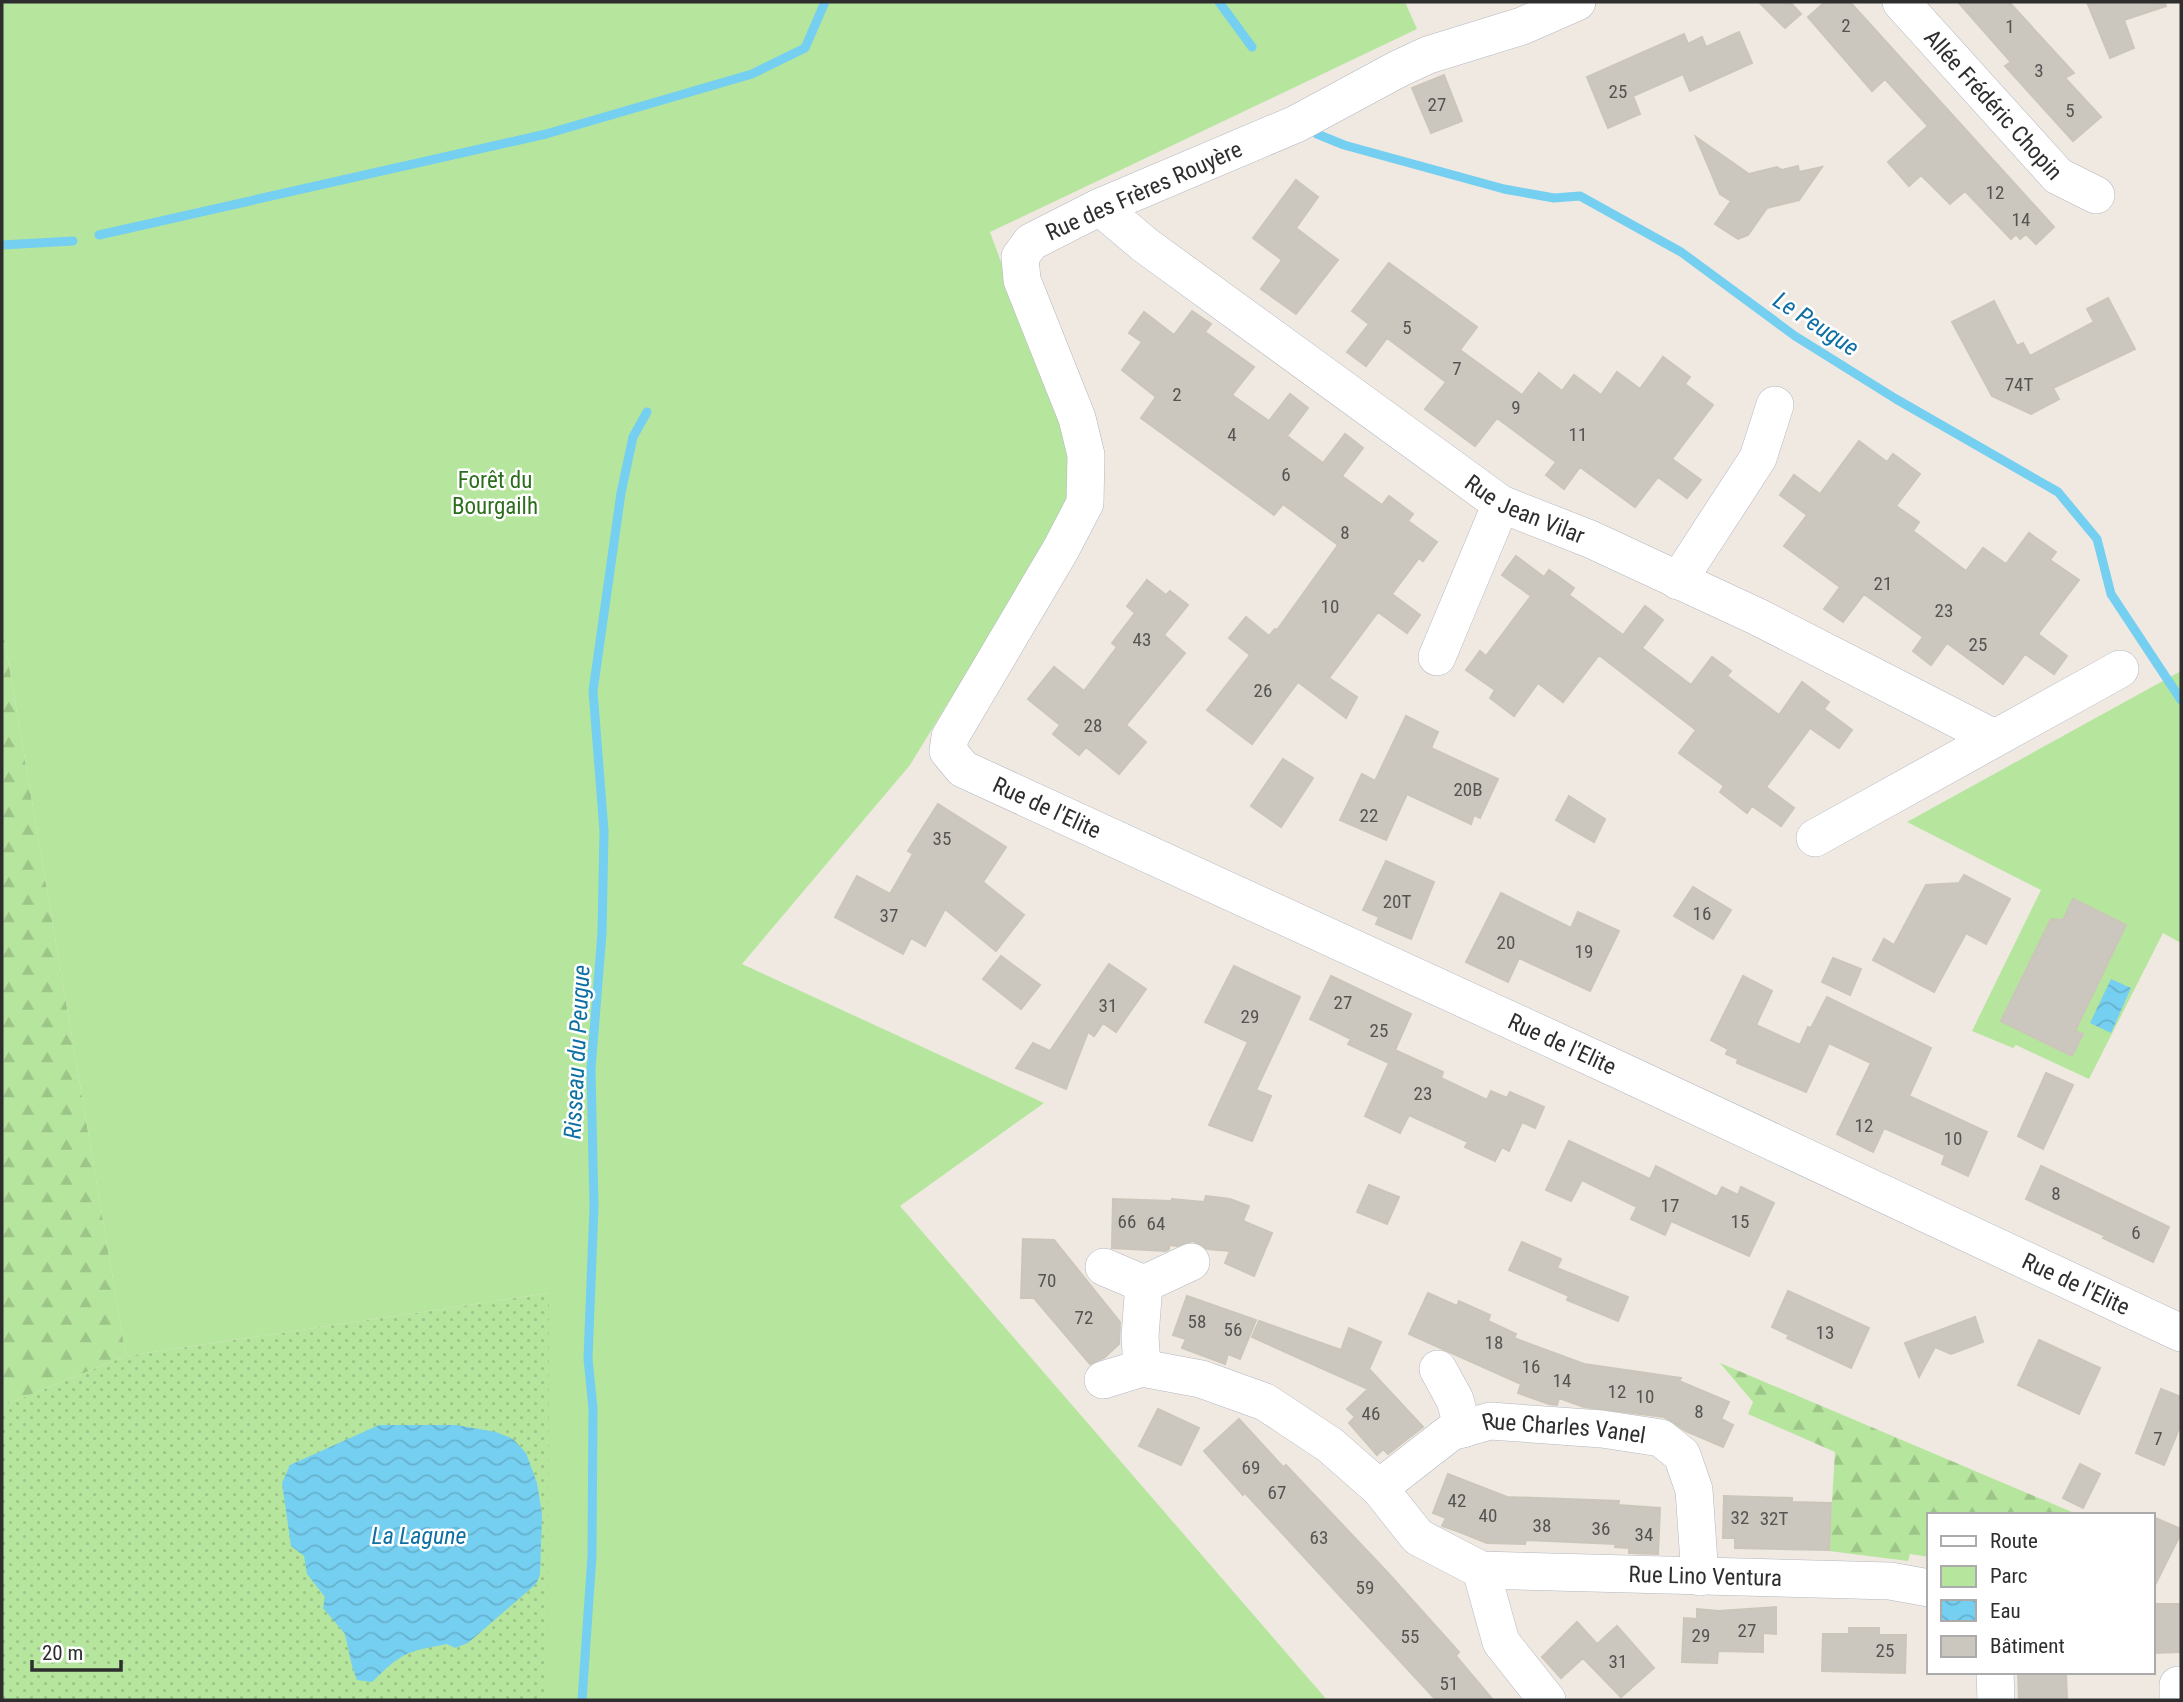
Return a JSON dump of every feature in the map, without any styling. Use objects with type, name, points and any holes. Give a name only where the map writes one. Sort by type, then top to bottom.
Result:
[{"type":"street","name":"Rue des Frères Rouyère","points":[[948,751],[950,737],[962,715],[1061,549],[1085,503],[1086,455],[1077,418],[1022,280],[1020,257],[1031,242],[1100,207],[1296,124],[1428,55],[1522,26],[1577,2]]},
{"type":"street","name":"Allée Frédéric Chopin","points":[[1901,2],[2058,176],[2096,195]]},
{"type":"street","name":"Rue Jean Vilar","points":[[1100,207],[1145,245],[1501,504],[1590,539],[1758,617],[1994,738]]},
{"type":"street","points":[[1678,581],[1758,458],[1775,405]]},
{"type":"street","points":[[1437,657],[1501,504]]},
{"type":"street","points":[[1815,838],[2120,669]]},
{"type":"street","name":"Rue de l'Elite","points":[[948,751],[963,769],[1619,1070],[2181,1334]]},
{"type":"street","points":[[1104,1267],[1144,1284],[1191,1262]]},
{"type":"street","points":[[1142,1368],[1140,1336],[1144,1284]]},
{"type":"street","name":"Rue Lino Ventura","points":[[1103,1380],[1142,1368],[1201,1379],[1265,1402],[1330,1446],[1379,1488],[1418,1537],[1481,1570],[1891,1581],[1927,1587]]},
{"type":"street","points":[[1438,1369],[1455,1400],[1463,1429]]},
{"type":"street","name":"Rue Charles Vanel","points":[[1379,1488],[1451,1432],[1490,1421],[1602,1429],[1661,1438],[1682,1455],[1694,1490],[1700,1577]]},
{"type":"street","points":[[1481,1570],[1502,1642],[1547,1700]]},
{"type":"street","points":[[1994,1674],[1996,1700]]},
{"type":"green space","name":"Forêt du Bourgailh","points":[[2,2],[1405,2],[1417,29],[990,232],[1073,458],[1069,505],[910,765],[742,964],[1044,1103],[900,1206],[1327,1700],[548,1700],[549,1293],[126,1356],[2,624]]},
{"type":"green space","points":[[2,624],[126,1356],[2,1406]]},
{"type":"green space","points":[[2181,671],[2181,943],[2163,933],[2089,1079],[2016,1045],[2013,1048],[1972,1031],[2041,890],[1907,822]]},
{"type":"green space","points":[[549,1293],[549,1700],[2,1700],[2,1406],[126,1356]]},
{"type":"green space","points":[[1720,1363],[2074,1513],[1927,1513],[1927,1557],[1910,1554],[1908,1561],[1829,1551],[1835,1452],[1748,1414],[1753,1402]]},
{"type":"water","points":[[2111,979],[2131,988],[2111,1033],[2090,1023]]},
{"type":"water","name":"La Lagune","points":[[379,1425],[456,1425],[496,1432],[513,1439],[526,1453],[537,1483],[542,1514],[540,1575],[536,1584],[468,1643],[455,1648],[447,1644],[405,1655],[372,1682],[357,1680],[345,1634],[323,1608],[325,1597],[307,1574],[304,1556],[291,1546],[282,1483],[290,1465]]},
{"type":"building","points":[[1759,2],[1790,2],[1801,14],[1785,28]]},
{"type":"building","points":[[1825,2],[1850,2],[2054,227],[2036,244],[2026,234],[2020,239],[2016,234],[2011,239],[1965,191],[1950,204],[1921,175],[1909,186],[1888,162],[1928,126],[1885,79],[1872,91],[1808,17]]},
{"type":"building","points":[[1958,2],[2009,2],[2074,73],[2065,78],[2101,117],[2073,141],[2005,66],[2011,62]]},
{"type":"building","points":[[2087,2],[2165,2],[2166,6],[2124,20],[2134,48],[2110,58]]},
{"type":"building","points":[[1739,32],[1752,63],[1690,91],[1683,74],[1633,96],[1640,114],[1608,128],[1587,77],[1684,34],[1688,44],[1702,37],[1706,47]]},
{"type":"building","points":[[1444,75],[1462,121],[1431,133],[1412,88]]},
{"type":"building","points":[[1696,137],[1749,174],[1777,167],[1782,170],[1798,166],[1799,172],[1822,167],[1799,200],[1767,208],[1748,235],[1738,239],[1715,224],[1731,201],[1720,194]]},
{"type":"building","points":[[1296,180],[1318,197],[1296,228],[1338,260],[1296,314],[1261,289],[1282,260],[1253,238]]},
{"type":"building","points":[[1389,263],[1477,327],[1460,350],[1522,395],[1539,373],[1562,391],[1574,375],[1601,395],[1617,372],[1640,389],[1663,357],[1690,377],[1685,384],[1713,405],[1672,459],[1701,480],[1687,498],[1658,477],[1635,507],[1580,467],[1564,489],[1546,475],[1556,462],[1497,418],[1475,446],[1425,409],[1446,382],[1387,338],[1366,366],[1347,352],[1369,324],[1352,311]]},
{"type":"building","points":[[2108,298],[2135,349],[2053,388],[2059,399],[2031,414],[1992,396],[1952,322],[1994,301],[2017,346],[2023,343],[2030,356],[2094,322],[2087,309]]},
{"type":"building","points":[[1192,311],[1211,324],[1205,332],[1254,367],[1232,395],[1269,421],[1290,394],[1308,408],[1287,436],[1323,463],[1345,434],[1363,448],[1342,476],[1382,505],[1389,496],[1413,514],[1408,521],[1437,542],[1423,561],[1419,558],[1392,594],[1420,615],[1407,633],[1378,612],[1329,678],[1357,697],[1346,718],[1298,682],[1252,744],[1207,710],[1250,655],[1229,638],[1246,617],[1269,636],[1277,630],[1338,545],[1283,504],[1274,515],[1141,418],[1156,397],[1122,370],[1142,342],[1129,333],[1144,312],[1174,335]]},
{"type":"building","points":[[1859,441],[1887,462],[1893,454],[1920,474],[1896,506],[1919,522],[1913,531],[1966,571],[1983,548],[2006,564],[2029,533],[2056,552],[2050,560],[2079,580],[2038,634],[2067,656],[2054,674],[2025,654],[2003,684],[1947,643],[1931,665],[1913,651],[1923,637],[1864,594],[1843,622],[1824,609],[1840,587],[1784,546],[1807,515],[1780,495],[1794,475],[1820,494]]},
{"type":"building","points":[[1516,556],[1544,577],[1549,570],[1574,588],[1569,595],[1623,635],[1645,606],[1663,620],[1642,648],[1691,685],[1712,657],[1731,671],[1727,676],[1779,715],[1802,682],[1829,702],[1824,709],[1852,730],[1839,748],[1810,728],[1766,787],[1794,808],[1781,826],[1752,806],[1747,813],[1720,792],[1724,786],[1679,753],[1696,730],[1599,655],[1563,702],[1538,683],[1514,716],[1490,698],[1495,690],[1466,670],[1480,651],[1486,656],[1531,596],[1502,575]]},
{"type":"building","points":[[1147,580],[1166,595],[1170,591],[1188,605],[1164,635],[1185,653],[1126,725],[1146,742],[1119,774],[1086,747],[1079,755],[1053,734],[1060,725],[1028,699],[1054,667],[1084,691],[1117,647],[1112,643],[1135,613],[1127,606]]},
{"type":"building","points":[[1406,716],[1438,732],[1431,748],[1498,779],[1480,818],[1474,815],[1471,824],[1407,794],[1386,840],[1340,820],[1362,774],[1375,781]]},
{"type":"building","points":[[1283,759],[1313,778],[1281,827],[1251,806]]},
{"type":"building","points":[[1569,796],[1605,819],[1594,842],[1556,820]]},
{"type":"building","points":[[938,804],[1006,847],[983,882],[1024,915],[996,951],[945,909],[925,946],[911,938],[903,954],[835,917],[857,876],[890,894],[913,854],[908,851]]},
{"type":"building","points":[[1386,861],[1434,882],[1411,939],[1376,924],[1379,917],[1363,910]]},
{"type":"building","points":[[1964,875],[2010,899],[1986,944],[1966,933],[1934,992],[1873,960],[1884,939],[1894,945],[1926,885],[1959,883]]},
{"type":"building","points":[[1693,887],[1731,910],[1713,939],[1674,916]]},
{"type":"building","points":[[1501,893],[1571,928],[1578,912],[1619,931],[1590,991],[1519,958],[1508,982],[1466,962]]},
{"type":"building","points":[[2073,899],[2126,925],[2075,1031],[2083,1034],[2072,1056],[2001,1021],[2051,919],[2063,920]]},
{"type":"building","points":[[1001,956],[1040,985],[1021,1009],[983,979]]},
{"type":"building","points":[[1833,958],[1861,969],[1850,995],[1822,982]]},
{"type":"building","points":[[1109,964],[1146,989],[1116,1032],[1103,1023],[1094,1036],[1088,1032],[1066,1089],[1016,1068],[1033,1043],[1050,1051]]},
{"type":"building","points":[[1234,966],[1300,997],[1256,1090],[1271,1096],[1252,1141],[1209,1125],[1248,1042],[1205,1022]]},
{"type":"building","points":[[1331,976],[1411,1014],[1395,1050],[1443,1072],[1441,1078],[1487,1100],[1491,1091],[1507,1098],[1510,1092],[1544,1107],[1535,1128],[1522,1122],[1509,1151],[1502,1147],[1495,1161],[1465,1147],[1468,1142],[1409,1115],[1400,1133],[1365,1116],[1389,1063],[1348,1044],[1351,1039],[1310,1019]]},
{"type":"building","points":[[1743,976],[1772,991],[1756,1025],[1800,1045],[1827,997],[1931,1048],[1909,1096],[1987,1132],[1968,1176],[1942,1164],[1945,1155],[1884,1128],[1873,1152],[1837,1134],[1871,1063],[1829,1043],[1806,1092],[1737,1063],[1738,1059],[1726,1054],[1728,1049],[1711,1040]]},
{"type":"building","points":[[2046,1073],[2073,1085],[2043,1149],[2018,1136]]},
{"type":"building","points":[[1569,1141],[1650,1179],[1656,1166],[1717,1197],[1722,1187],[1738,1195],[1741,1187],[1774,1203],[1749,1256],[1671,1221],[1665,1235],[1631,1219],[1637,1207],[1582,1180],[1571,1201],[1546,1190]]},
{"type":"building","points":[[2041,1166],[2169,1227],[2153,1262],[2026,1199]]},
{"type":"building","points":[[1369,1185],[1399,1197],[1387,1224],[1357,1212]]},
{"type":"building","points":[[1206,1196],[1230,1199],[1249,1206],[1243,1221],[1272,1233],[1254,1276],[1225,1263],[1230,1251],[1207,1249],[1193,1241],[1177,1246],[1169,1245],[1166,1251],[1112,1248],[1113,1199],[1204,1202]]},
{"type":"building","points":[[1023,1239],[1054,1240],[1120,1322],[1119,1344],[1104,1358],[1090,1364],[1034,1298],[1021,1298]]},
{"type":"building","points":[[1522,1242],[1561,1259],[1557,1268],[1628,1297],[1618,1321],[1567,1300],[1569,1296],[1509,1270]]},
{"type":"building","points":[[1788,1291],[1869,1328],[1851,1368],[1787,1338],[1789,1335],[1772,1327]]},
{"type":"building","points":[[1428,1293],[1457,1306],[1459,1301],[1490,1315],[1488,1321],[1516,1334],[1514,1338],[1584,1364],[1681,1378],[1679,1381],[1729,1402],[1721,1419],[1733,1425],[1723,1447],[1686,1431],[1664,1417],[1584,1407],[1559,1398],[1557,1405],[1549,1404],[1518,1393],[1521,1384],[1409,1334]]},
{"type":"building","points":[[1187,1296],[1256,1320],[1240,1359],[1228,1354],[1225,1364],[1182,1348],[1186,1339],[1173,1335]]},
{"type":"building","points":[[1975,1317],[1983,1342],[1951,1354],[1935,1347],[1919,1377],[1905,1343]]},
{"type":"building","points":[[1259,1321],[1341,1350],[1349,1328],[1381,1342],[1369,1369],[1423,1427],[1388,1454],[1383,1449],[1377,1455],[1349,1423],[1355,1417],[1347,1409],[1368,1389],[1252,1337]]},
{"type":"building","points":[[2039,1340],[2100,1368],[2079,1414],[2018,1385]]},
{"type":"building","points":[[2161,1389],[2181,1397],[2181,1424],[2164,1465],[2136,1453]]},
{"type":"building","points":[[1158,1409],[1199,1428],[1181,1465],[1139,1446]]},
{"type":"building","points":[[1239,1419],[1388,1573],[1459,1652],[1456,1656],[1493,1700],[1436,1700],[1245,1493],[1243,1495],[1204,1451]]},
{"type":"building","points":[[2080,1464],[2100,1474],[2083,1508],[2063,1498]]},
{"type":"building","points":[[1448,1474],[1507,1497],[1619,1501],[1618,1505],[1660,1508],[1658,1554],[1629,1553],[1629,1548],[1615,1547],[1616,1544],[1526,1540],[1525,1544],[1487,1543],[1442,1526],[1446,1518],[1433,1513]]},
{"type":"building","points":[[1724,1496],[1792,1498],[1792,1502],[1831,1503],[1829,1550],[1735,1548],[1735,1538],[1723,1538]]},
{"type":"building","points":[[2155,1518],[2181,1529],[2155,1585]]},
{"type":"building","points":[[2155,1604],[2181,1604],[2181,1652],[2155,1653]]},
{"type":"building","points":[[1776,1607],[1776,1634],[1763,1633],[1763,1652],[1718,1651],[1717,1663],[1682,1662],[1684,1618],[1697,1619],[1697,1609],[1719,1611]]},
{"type":"building","points":[[1577,1622],[1597,1644],[1594,1647],[1617,1626],[1654,1668],[1621,1697],[1583,1658],[1561,1678],[1542,1657]]},
{"type":"building","points":[[1849,1628],[1879,1628],[1879,1635],[1906,1635],[1905,1673],[1822,1671],[1823,1634],[1849,1634]]},
{"type":"building","points":[[2018,1674],[2066,1674],[2067,1700],[2019,1700]]},
{"type":"waterway","points":[[99,235],[546,134],[752,74],[805,48],[825,2]]},
{"type":"waterway","name":"Le Peugue","points":[[1219,2],[1252,47]]},
{"type":"waterway","name":"Le Peugue","points":[[1317,134],[1344,145],[1504,189],[1554,198],[1580,196],[1681,252],[1795,336],[1896,399],[2058,492],[2097,539],[2111,594],[2181,700]]},
{"type":"waterway","points":[[2,245],[73,241]]},
{"type":"waterway","name":"Risseau du Peugue","points":[[582,1700],[592,1556],[593,1408],[588,1359],[594,1207],[591,1069],[602,933],[604,831],[593,691],[621,493],[633,437],[647,412]]}]
